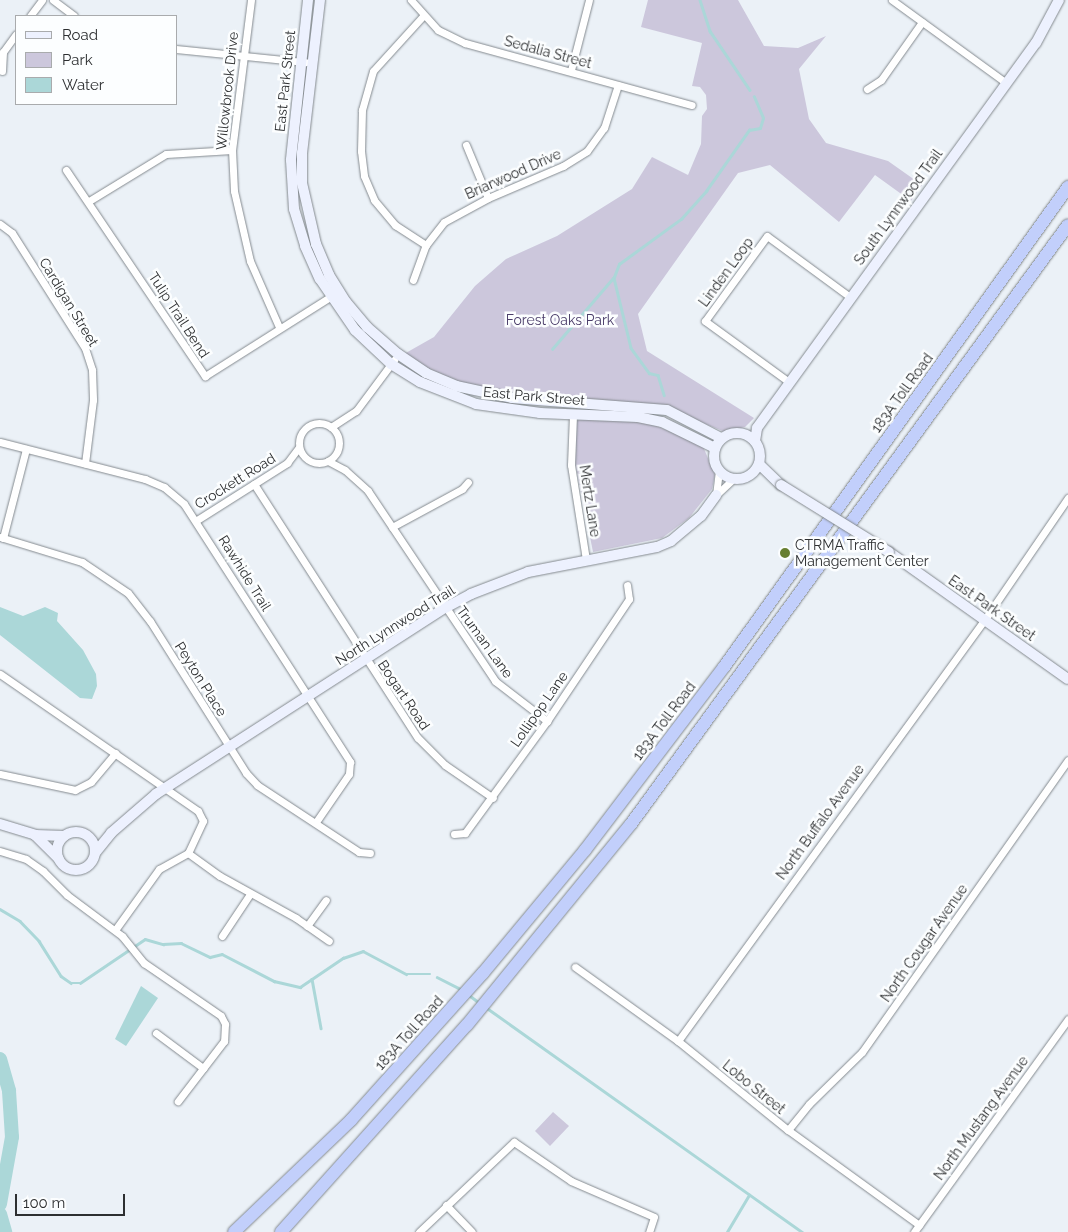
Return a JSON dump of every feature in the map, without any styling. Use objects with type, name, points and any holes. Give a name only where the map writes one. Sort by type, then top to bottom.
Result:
[{"type":"highway","name":"183A Toll Road","points":[[234,1232],[350,1120],[451,1010],[585,850],[724,667],[1068,187]]},
{"type":"highway","points":[[280,1232],[467,1025],[601,861],[732,688],[1068,225]]},
{"type":"street","points":[[31,15],[42,0]]},
{"type":"street","points":[[53,0],[73,15]]},
{"type":"street","name":"Willowbrook Drive","points":[[251,0],[232,150],[234,191],[240,226],[250,261],[279,327]]},
{"type":"street","name":"East Park Street","points":[[308,0],[300,61],[291,160],[294,209],[305,246],[330,296],[355,330],[391,364],[420,382],[476,404],[505,410],[638,417],[662,422],[715,448]]},
{"type":"street","name":"East Park Street","points":[[320,0],[302,153],[302,183],[316,244],[346,302],[398,354],[426,373],[456,386],[512,398],[667,410],[721,438]]},
{"type":"street","name":"Sedalia Street","points":[[411,0],[423,16],[438,30],[465,43],[571,70],[618,86],[692,105]]},
{"type":"street","points":[[571,70],[589,0]]},
{"type":"street","points":[[892,0],[1005,82]]},
{"type":"street","name":"South Lynnwood Trail","points":[[755,441],[757,428],[1005,82],[1036,43],[1059,0]]},
{"type":"street","points":[[423,16],[373,71],[362,110],[361,151],[364,176],[374,200],[395,225],[426,245]]},
{"type":"street","points":[[867,89],[881,80],[922,22]]},
{"type":"street","points":[[2,70],[3,52],[15,35]]},
{"type":"street","points":[[178,49],[243,54],[312,63]]},
{"type":"street","name":"Briarwood Drive","points":[[413,280],[426,245],[444,222],[488,198],[563,166],[587,151],[604,128],[618,86]]},
{"type":"street","points":[[466,145],[488,198]]},
{"type":"street","points":[[89,200],[166,154],[232,150]]},
{"type":"street","name":"Tulip Trail Bend","points":[[66,170],[89,200],[204,376],[330,296]]},
{"type":"street","name":"Cardigan Street","points":[[0,224],[12,234],[85,348],[92,370],[93,400],[85,463]]},
{"type":"street","name":"Linden Loop","points":[[789,382],[705,321],[767,236],[850,298]]},
{"type":"street","points":[[337,436],[331,428],[318,423],[305,428],[299,447],[310,462],[328,461],[336,453],[337,436],[345,421],[363,402],[398,354]]},
{"type":"street","name":"Mertz Lane","points":[[573,415],[571,465],[586,560]]},
{"type":"street","points":[[331,428],[345,421]]},
{"type":"street","points":[[744,434],[757,428]]},
{"type":"street","points":[[716,495],[718,471],[714,460],[715,448],[721,438],[732,433],[744,434],[755,441],[760,452],[759,464],[751,475],[733,479],[718,471]]},
{"type":"street","name":"Rawhide Trail","points":[[0,442],[145,478],[164,487],[197,520],[350,762],[349,774],[316,822]]},
{"type":"street","name":"Crockett Road","points":[[197,520],[287,463],[299,447]]},
{"type":"street","points":[[1,538],[26,449]]},
{"type":"street","name":"Truman Lane","points":[[336,453],[345,470]]},
{"type":"street","name":"Truman Lane","points":[[328,461],[345,470],[368,491],[495,680],[547,721]]},
{"type":"street","name":"Crockett Road","points":[[287,463],[310,462]]},
{"type":"street","name":"East Park Street","points":[[759,464],[778,483],[889,552],[1068,679]]},
{"type":"street","name":"East Park Street","points":[[751,475],[778,483]]},
{"type":"street","name":"North Lynnwood Trail","points":[[95,852],[110,833],[165,787],[445,608],[471,594],[528,572],[671,541],[700,516],[716,495],[733,479]]},
{"type":"street","points":[[392,527],[462,489],[468,482]]},
{"type":"street","name":"Bogart Road","points":[[254,484],[365,660],[431,754],[493,798]]},
{"type":"street","name":"North Buffalo Avenue","points":[[678,1042],[985,619],[1068,498]]},
{"type":"street","name":"Peyton Place","points":[[1,538],[82,562],[128,593],[150,621],[228,747],[257,785],[359,852],[370,853]]},
{"type":"street","name":"Lollipop Lane","points":[[454,834],[465,833],[493,798],[547,721],[629,599],[627,584]]},
{"type":"street","points":[[0,674],[165,787],[198,811],[203,821],[188,853],[159,869],[115,930]]},
{"type":"street","points":[[0,774],[75,790],[91,782],[115,753]]},
{"type":"street","name":"North Cougar Avenue","points":[[788,1130],[809,1104],[862,1052],[1068,760]]},
{"type":"street","points":[[0,824],[35,835],[64,836],[75,832],[87,836],[110,833]]},
{"type":"street","points":[[35,835],[66,867],[78,870],[90,864],[95,852],[87,836]]},
{"type":"street","points":[[58,858],[58,846],[64,836]]},
{"type":"street","points":[[0,851],[32,863],[67,895],[127,940],[144,963],[221,1016],[225,1024],[224,1041],[178,1101]]},
{"type":"street","points":[[188,853],[250,894],[308,926],[329,941]]},
{"type":"street","points":[[222,936],[250,894]]},
{"type":"street","points":[[308,926],[326,900]]},
{"type":"street","name":"Lobo Street","points":[[575,967],[678,1042],[788,1130],[919,1225]]},
{"type":"street","name":"North Mustang Avenue","points":[[914,1232],[1068,1019]]},
{"type":"street","points":[[156,1033],[203,1068]]},
{"type":"street","points":[[419,1232],[514,1142],[571,1182],[654,1217],[649,1232]]},
{"type":"street","points":[[446,1205],[472,1232]]},
{"type":"green space","name":"Forest Oaks Park","points":[[648,0],[738,0],[764,46],[798,48],[826,36],[799,69],[809,119],[826,143],[888,161],[922,185],[911,201],[875,175],[839,222],[770,165],[738,173],[638,314],[647,351],[754,418],[745,427],[725,432],[664,407],[640,403],[512,396],[466,385],[420,365],[404,354],[434,337],[475,286],[506,259],[557,236],[632,189],[652,157],[688,175],[701,144],[702,116],[707,109],[706,95],[700,87],[692,86],[702,43],[641,27]]},
{"type":"green space","points":[[582,418],[646,422],[702,444],[715,475],[712,489],[689,518],[662,538],[593,552],[575,462],[577,421]]},
{"type":"green space","points":[[553,1112],[569,1126],[550,1146],[535,1131]]},
{"type":"water","points":[[0,607],[23,616],[45,607],[58,613],[57,621],[83,650],[96,674],[97,686],[92,699],[80,698],[0,635]]},
{"type":"water","points":[[141,986],[158,998],[126,1046],[115,1039]]},
{"type":"waterway","points":[[700,0],[710,31],[750,90]]},
{"type":"waterway","points":[[552,349],[614,277],[619,264],[681,219],[706,191],[749,130],[760,128],[763,118],[754,97]]},
{"type":"waterway","points":[[614,278],[631,348],[649,373],[658,375],[664,395]]},
{"type":"waterway","points":[[0,909],[20,921],[39,941],[61,976],[71,983],[80,983],[145,939],[163,944],[181,943],[210,957],[222,954],[274,981],[300,987],[343,958],[363,951],[406,974],[430,974]]},
{"type":"waterway","points":[[437,977],[463,990]]},
{"type":"waterway","points":[[312,979],[321,1028]]},
{"type":"waterway","points":[[469,995],[481,1004]]},
{"type":"waterway","points":[[487,1008],[802,1232]]},
{"type":"waterway","points":[[0,1059],[9,1091],[12,1137],[0,1204]]},
{"type":"waterway","points":[[727,1232],[749,1195]]},
{"type":"waterway","points":[[0,1214],[5,1232]]},
{"type":"place","name":"CTRMA Traffic Management Center","points":[[785,553]]}]
